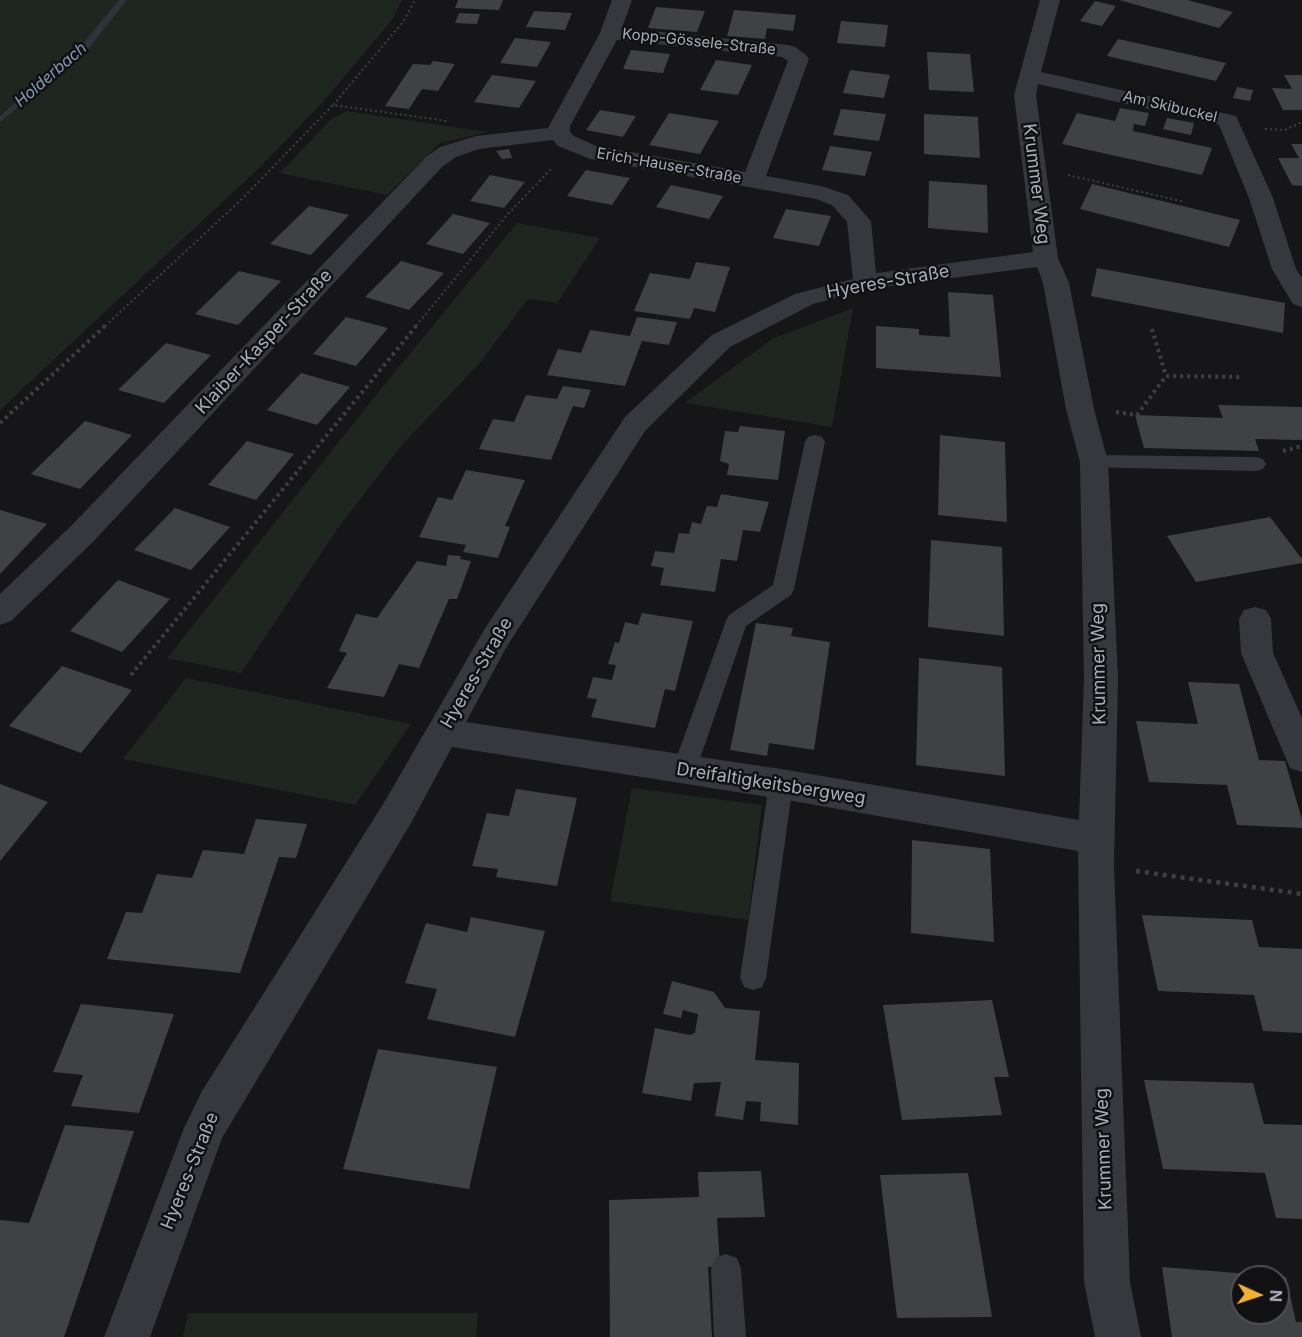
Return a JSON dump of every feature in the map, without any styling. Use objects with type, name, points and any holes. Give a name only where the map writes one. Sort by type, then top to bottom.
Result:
[{"type":"street","points":[[566,139],[559,126],[610,33],[622,0]]},
{"type":"street","name":"Krummer Weg","points":[[1050,0],[1025,95],[1046,258],[1056,283],[1080,409],[1094,462],[1101,678],[1097,852],[1107,1282],[1118,1337]]},
{"type":"street","name":"Kopp-Gössele-Straße","points":[[610,33],[788,51],[799,59],[753,181]]},
{"type":"street","name":"Am Skibuckel","points":[[1029,76],[1213,116],[1228,122],[1260,198],[1284,269],[1302,299]]},
{"type":"street","name":"Erich-Hauser-Straße","points":[[566,139],[590,152],[821,193],[840,200],[851,209],[859,221],[864,277],[867,282]]},
{"type":"street","name":"Klaiber-Kasper-Straße","points":[[0,613],[82,534],[434,162],[448,152],[476,143],[566,139]]},
{"type":"street","name":"Hyeres-Straße","points":[[127,1337],[205,1128],[398,812],[500,632],[635,424],[721,341],[732,333],[804,299],[867,282],[1046,258]]},
{"type":"street","points":[[1255,620],[1257,653],[1302,758]]},
{"type":"street","name":"Dreifaltigkeitsbergweg","points":[[444,732],[781,784],[1097,852]]},
{"type":"lane","points":[[684,770],[737,621],[783,590],[815,441]]},
{"type":"lane","points":[[1094,462],[1256,464]]},
{"type":"lane","points":[[753,978],[781,784]]},
{"type":"lane","points":[[726,1269],[730,1337]]},
{"type":"path","points":[[0,423],[240,201],[333,105],[403,22],[415,0]]},
{"type":"path","points":[[333,105],[457,123]]},
{"type":"path","points":[[131,675],[507,215],[566,139]]},
{"type":"path","points":[[1035,168],[1185,202]]},
{"type":"path","points":[[1152,328],[1166,376]]},
{"type":"path","points":[[1080,409],[1137,414],[1166,376]]},
{"type":"path","points":[[1166,376],[1242,378]]},
{"type":"path","points":[[1097,852],[1302,894]]},
{"type":"shaded area","points":[[0,0],[402,0],[392,20],[323,102],[259,168],[0,410]]},
{"type":"shaded area","points":[[347,111],[487,132],[440,143],[387,195],[280,173],[331,119]]},
{"type":"shaded area","points":[[517,223],[600,238],[557,303],[528,299],[478,365],[402,445],[338,528],[241,673],[167,658],[381,389]]},
{"type":"shaded area","points":[[853,308],[832,427],[685,403],[772,339]]},
{"type":"shaded area","points":[[186,678],[411,724],[355,805],[123,759]]},
{"type":"shaded area","points":[[632,788],[762,805],[748,920],[610,901]]},
{"type":"shaded area","points":[[188,1313],[478,1313],[476,1337],[183,1337]]},
{"type":"building","points":[[458,0],[503,0],[499,10],[455,8]]},
{"type":"building","points":[[1119,0],[1187,0],[1233,12],[1219,28]]},
{"type":"building","points":[[1095,1],[1116,6],[1102,26],[1080,21]]},
{"type":"building","points":[[656,7],[705,11],[697,32],[648,28]]},
{"type":"building","points":[[734,10],[796,15],[793,31],[767,28],[765,39],[727,36]]},
{"type":"building","points":[[534,11],[572,13],[565,30],[526,27]]},
{"type":"building","points":[[459,13],[480,14],[477,24],[455,23]]},
{"type":"building","points":[[841,21],[888,25],[885,47],[837,43]]},
{"type":"building","points":[[515,38],[551,42],[537,67],[500,63]]},
{"type":"building","points":[[1118,39],[1226,63],[1216,81],[1107,56]]},
{"type":"building","points":[[631,50],[670,54],[663,73],[623,69]]},
{"type":"building","points":[[927,52],[970,54],[974,92],[929,90]]},
{"type":"building","points":[[716,60],[752,65],[738,95],[700,90]]},
{"type":"building","points":[[433,61],[455,64],[438,91],[422,89],[409,109],[385,106],[413,64],[430,65]]},
{"type":"building","points":[[850,70],[890,75],[884,98],[843,93]]},
{"type":"building","points":[[492,75],[536,81],[519,108],[474,102]]},
{"type":"building","points":[[1284,75],[1302,75],[1302,110],[1283,110],[1272,88],[1292,89]]},
{"type":"building","points":[[1237,87],[1253,90],[1250,101],[1233,98]]},
{"type":"building","points":[[1120,108],[1149,113],[1145,126],[1134,124],[1133,131],[1212,148],[1202,175],[1062,144],[1077,113],[1115,121]]},
{"type":"building","points":[[841,109],[886,114],[879,141],[833,135]]},
{"type":"building","points":[[600,110],[636,116],[623,137],[586,130]]},
{"type":"building","points":[[669,113],[719,121],[700,154],[649,145]]},
{"type":"building","points":[[924,114],[978,117],[980,158],[924,154]]},
{"type":"building","points":[[1167,118],[1194,123],[1191,135],[1163,129]]},
{"type":"building","points":[[1291,144],[1302,144],[1302,186],[1292,185],[1278,158],[1299,158]]},
{"type":"building","points":[[830,146],[872,152],[865,176],[822,170]]},
{"type":"building","points":[[509,149],[512,158],[502,159],[496,151]]},
{"type":"building","points":[[586,170],[630,178],[612,205],[567,196]]},
{"type":"building","points":[[490,175],[525,182],[504,208],[470,201]]},
{"type":"building","points":[[929,181],[987,185],[988,233],[928,228]]},
{"type":"building","points":[[1092,184],[1240,220],[1229,247],[1080,209]]},
{"type":"building","points":[[671,185],[723,196],[709,219],[656,207]]},
{"type":"building","points":[[309,206],[349,215],[311,255],[270,244]]},
{"type":"building","points":[[786,209],[831,216],[819,246],[773,238]]},
{"type":"building","points":[[453,214],[490,223],[463,254],[426,244]]},
{"type":"building","points":[[401,261],[444,273],[409,310],[365,297]]},
{"type":"building","points":[[696,262],[730,267],[715,312],[694,308],[690,319],[634,311],[650,273],[690,279]]},
{"type":"building","points":[[1097,268],[1285,303],[1283,333],[1091,296]]},
{"type":"building","points":[[239,271],[281,281],[238,325],[195,314]]},
{"type":"building","points":[[948,292],[993,295],[1001,377],[876,368],[876,326],[919,329],[919,335],[950,337]]},
{"type":"building","points":[[346,317],[388,328],[356,366],[313,354]]},
{"type":"building","points":[[637,317],[677,322],[669,345],[642,341],[625,386],[547,375],[558,349],[581,353],[590,330],[630,336]]},
{"type":"building","points":[[166,343],[211,355],[164,403],[118,390]]},
{"type":"building","points":[[301,373],[350,387],[317,425],[267,410]]},
{"type":"building","points":[[563,386],[591,390],[584,408],[573,406],[551,460],[479,449],[493,419],[514,422],[526,395],[557,399]]},
{"type":"building","points":[[1218,405],[1302,407],[1302,440],[1255,439],[1259,451],[1144,448],[1135,415],[1223,418]]},
{"type":"building","points":[[85,421],[132,435],[80,489],[31,474]]},
{"type":"building","points":[[740,426],[785,431],[778,480],[727,475],[729,464],[720,461],[725,431],[738,432]]},
{"type":"building","points":[[940,435],[1005,442],[1007,522],[938,515]]},
{"type":"building","points":[[247,441],[294,454],[256,500],[208,485]]},
{"type":"building","points":[[466,470],[525,480],[505,526],[510,527],[498,558],[463,552],[466,545],[419,537],[438,497],[452,500]]},
{"type":"building","points":[[721,494],[769,502],[760,532],[743,530],[737,561],[721,559],[715,592],[660,585],[664,568],[651,566],[655,551],[674,553],[679,533],[689,534],[692,522],[701,524],[707,506],[717,507]]},
{"type":"building","points":[[175,508],[230,527],[191,570],[134,550]]},
{"type":"building","points":[[0,510],[47,524],[0,574]]},
{"type":"building","points":[[1270,517],[1302,559],[1302,563],[1196,582],[1167,536]]},
{"type":"building","points":[[931,540],[1002,547],[1004,636],[928,627]]},
{"type":"building","points":[[448,555],[461,556],[460,559],[471,561],[457,599],[449,599],[419,668],[399,664],[384,697],[327,688],[347,653],[339,651],[356,614],[377,618],[417,561],[446,566]]},
{"type":"building","points":[[118,580],[170,599],[122,652],[70,631]]},
{"type":"building","points":[[642,613],[693,621],[675,691],[665,689],[655,728],[591,717],[597,699],[587,698],[593,677],[612,680],[616,665],[608,664],[615,642],[619,643],[625,622],[638,625]]},
{"type":"building","points":[[756,623],[793,628],[791,636],[830,642],[814,750],[769,743],[767,756],[730,750]]},
{"type":"building","points":[[919,658],[1002,667],[1005,776],[916,765]]},
{"type":"building","points":[[62,666],[132,690],[81,753],[9,726]]},
{"type":"building","points":[[1188,682],[1239,684],[1259,760],[1285,761],[1302,820],[1302,828],[1237,825],[1227,785],[1149,782],[1136,721],[1198,724]]},
{"type":"building","points":[[0,784],[48,802],[0,861]]},
{"type":"building","points":[[516,789],[577,798],[557,886],[496,877],[498,869],[472,866],[487,813],[509,816]]},
{"type":"building","points":[[256,819],[307,824],[296,858],[279,857],[240,973],[107,959],[126,912],[142,913],[157,874],[192,878],[203,850],[244,854]]},
{"type":"building","points":[[912,840],[990,849],[994,942],[911,933]]},
{"type":"building","points":[[1142,915],[1252,920],[1259,947],[1302,949],[1302,1033],[1263,1031],[1254,995],[1158,991]]},
{"type":"building","points":[[471,917],[545,931],[515,1037],[427,1019],[437,989],[405,983],[426,923],[467,932]]},
{"type":"building","points":[[672,981],[714,992],[725,1008],[760,1011],[755,1060],[799,1063],[798,1125],[760,1121],[761,1102],[746,1101],[743,1120],[715,1116],[721,1082],[694,1083],[691,1101],[642,1093],[655,1028],[690,1035],[695,1033],[698,1014],[683,1010],[681,1018],[663,1014]]},
{"type":"building","points":[[992,1000],[1009,1077],[994,1077],[1002,1115],[902,1120],[883,1005]]},
{"type":"building","points":[[81,1004],[174,1014],[139,1113],[71,1106],[83,1075],[53,1072]]},
{"type":"building","points":[[378,1049],[497,1067],[469,1189],[343,1169]]},
{"type":"building","points":[[1144,1080],[1253,1083],[1264,1124],[1302,1125],[1302,1219],[1276,1218],[1265,1173],[1163,1169]]},
{"type":"building","points":[[65,1125],[134,1131],[64,1337],[0,1337],[0,1220],[29,1223]]},
{"type":"building","points":[[761,1171],[765,1217],[717,1218],[720,1266],[708,1267],[712,1337],[610,1337],[609,1200],[699,1197],[698,1172]]},
{"type":"building","points":[[968,1173],[992,1317],[897,1318],[880,1175]]},
{"type":"building","points":[[1162,1267],[1230,1272],[1230,1325],[1290,1325],[1290,1295],[1296,1322],[1302,1322],[1302,1337],[1172,1337]]},
{"type":"waterway","name":"Holderbach","points":[[0,120],[85,47],[123,0]]}]
